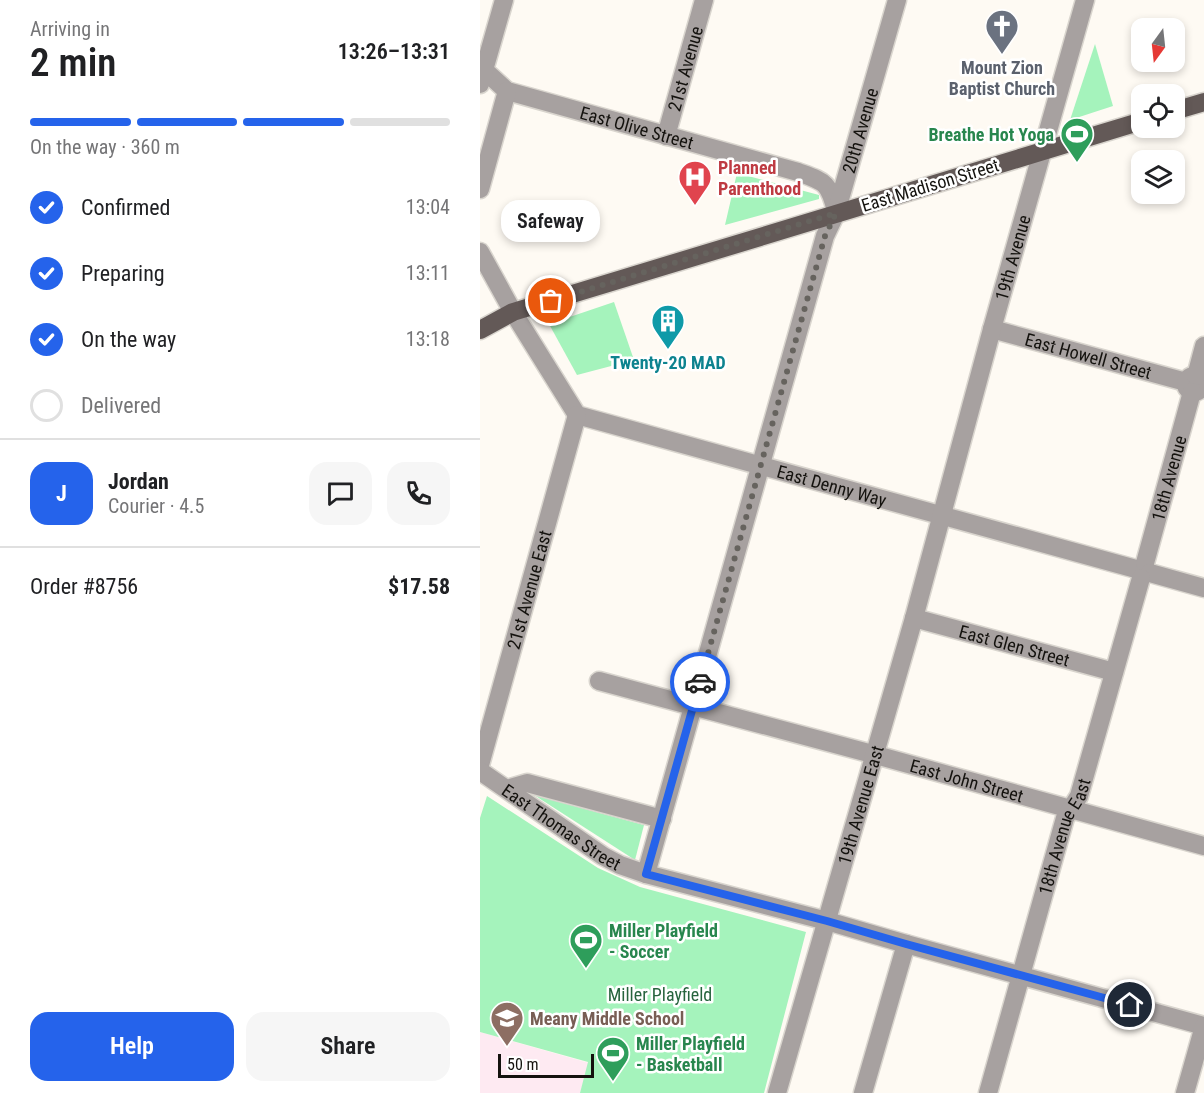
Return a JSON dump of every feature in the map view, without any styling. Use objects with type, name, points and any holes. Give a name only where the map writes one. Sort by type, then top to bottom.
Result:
[{"type":"main road","points":[[1185,108],[1204,102]]},
{"type":"main road","name":"East Madison Street","points":[[480,330],[513,312],[1131,124]]},
{"type":"street","points":[[481,80],[504,0]]},
{"type":"street","name":"21st Avenue","points":[[666,136],[704,0]]},
{"type":"street","name":"20th Avenue","points":[[646,874],[825,236],[836,213],[897,0]]},
{"type":"street","name":"19th Avenue","points":[[943,515],[992,328],[1085,0]]},
{"type":"street","name":"East Olive Street","points":[[481,80],[505,99],[666,136],[817,179],[826,184],[831,191],[836,213]]},
{"type":"street","points":[[480,189],[505,99]]},
{"type":"street","points":[[829,176],[834,175],[852,155]]},
{"type":"street","name":"East Olive Street","points":[[798,172],[829,176]]},
{"type":"street","points":[[829,176],[840,183],[843,190]]},
{"type":"street","points":[[480,252],[513,312],[577,415]]},
{"type":"street","name":"East Howell Street","points":[[992,328],[1196,385]]},
{"type":"street","name":"18th Avenue","points":[[1143,571],[1196,385],[1204,346]]},
{"type":"street","name":"East Denny Way","points":[[577,415],[1204,588]]},
{"type":"street","name":"21st Avenue East","points":[[480,765],[577,415]]},
{"type":"street","name":"19th Avenue East","points":[[777,1093],[876,755],[943,515]]},
{"type":"street","name":"18th Avenue East","points":[[988,1093],[1065,818],[1079,796],[1143,571]]},
{"type":"street","name":"East Glen Street","points":[[914,618],[1114,672]]},
{"type":"street","name":"East John Street","points":[[599,681],[1204,846]]},
{"type":"street","name":"East Thomas Street","points":[[480,771],[603,856],[620,865],[1204,1026]]},
{"type":"street","points":[[507,789],[527,783],[662,819]]},
{"type":"street","points":[[863,1093],[906,944]]},
{"type":"street","points":[[1185,1093],[1204,1026]]},
{"type":"shaded area","name":"Meany Middle School","points":[[480,1032],[589,1063],[580,1093],[480,1093]]},
{"type":"green space","points":[[1095,44],[1113,106],[1070,120]]},
{"type":"green space","points":[[737,173],[819,195],[819,199],[725,225]]},
{"type":"green space","points":[[614,302],[634,360],[577,375],[549,324]]},
{"type":"green space","points":[[534,795],[644,825],[635,860]]},
{"type":"green space","name":"Miller Playfield","points":[[487,796],[598,868],[640,887],[806,932],[764,1093],[580,1093],[588,1062],[480,1032],[480,818]]},
{"type":"way so far","points":[[551,301],[836,213],[825,236],[700,682]]},
{"type":"place","name":"Mount Zion Baptist Church","points":[[1002,55]]},
{"type":"place","name":"Breathe Hot Yoga","points":[[1077,163]]},
{"type":"place","name":"Planned Parenthood","points":[[695,206]]},
{"type":"place","name":"Safeway","points":[[551,301]]},
{"type":"place","name":"Twenty-20 MAD","points":[[668,350]]},
{"type":"place","name":"Miller Playfield - Soccer","points":[[586,969]]},
{"type":"place","name":"Meany Middle School","points":[[507,1047]]},
{"type":"place","name":"Miller Playfield - Basketball","points":[[613,1082]]},
{"type":"route","points":[[700,682],[646,874],[827,921],[1130,1005]]}]
